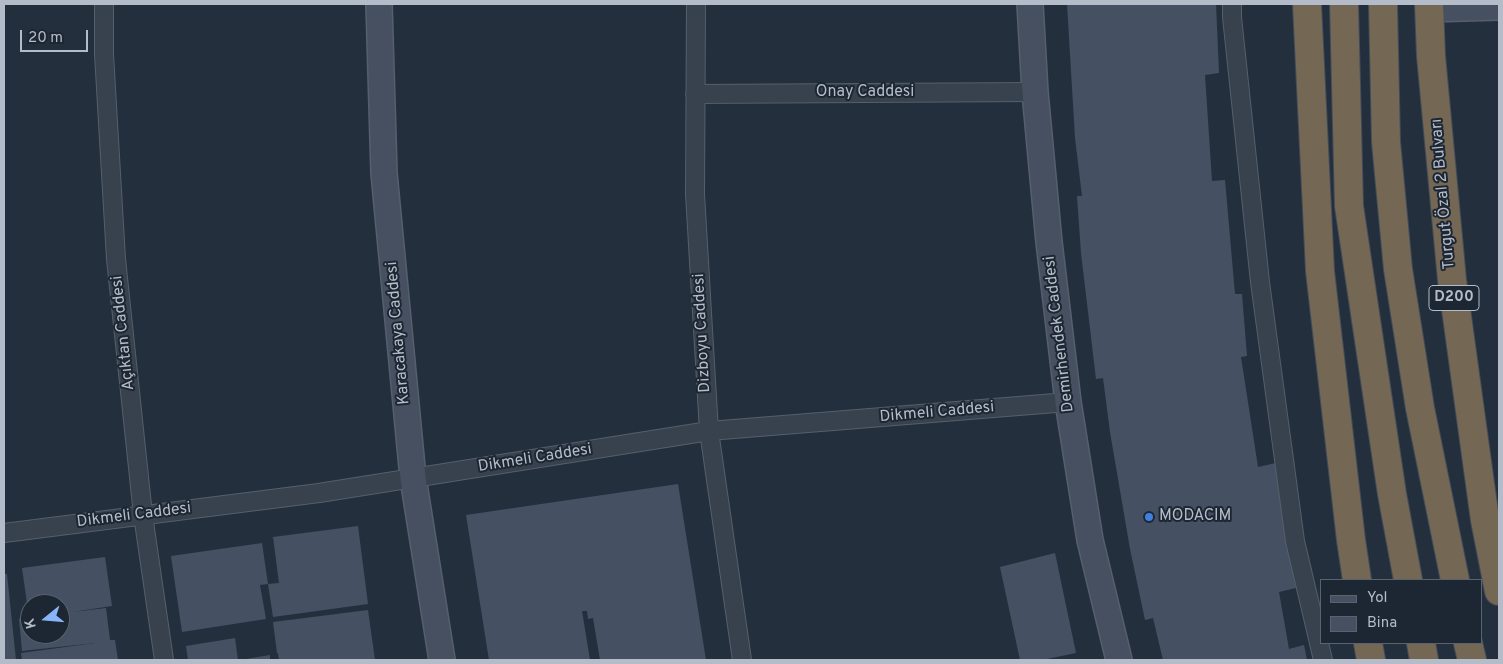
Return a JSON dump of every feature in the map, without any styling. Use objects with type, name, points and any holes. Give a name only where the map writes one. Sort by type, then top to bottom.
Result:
[{"type":"highway","points":[[1307,4],[1320,271],[1357,579]]},
{"type":"highway","points":[[1344,4],[1349,206],[1392,494],[1408,579]]},
{"type":"highway","name":"D200","points":[[1384,4],[1386,142],[1398,269],[1420,408],[1455,579]]},
{"type":"highway","name":"Turgut Özal 2 Bulvarı","points":[[1429,6],[1431,56],[1452,280],[1485,520],[1499,590]]},
{"type":"highway","points":[[1368,644],[1371,660]]},
{"type":"highway","points":[[1421,644],[1424,660]]},
{"type":"highway","points":[[1468,644],[1472,660]]},
{"type":"street","name":"Açıktan Caddesi","points":[[104,4],[104,54],[116,259],[143,515],[164,660]]},
{"type":"street","name":"Karacakaya Caddesi","points":[[379,4],[384,174],[412,478],[442,660]]},
{"type":"street","name":"Dizboyu Caddesi","points":[[696,4],[695,194],[709,431],[742,660]]},
{"type":"street","name":"Demirhendek Caddesi","points":[[1030,4],[1035,92],[1049,242],[1068,402],[1090,540],[1119,660]]},
{"type":"street","points":[[1232,4],[1260,282],[1295,541],[1322,660]]},
{"type":"street","points":[[1429,6],[1499,7]]},
{"type":"street","name":"Onay Caddesi","points":[[696,94],[1035,92]]},
{"type":"street","name":"Dikmeli Caddesi","points":[[4,533],[318,492],[709,431],[1068,402]]},
{"type":"building","points":[[1067,4],[1216,4],[1219,73],[1205,75],[1212,181],[1225,180],[1235,294],[1242,294],[1247,356],[1241,357],[1258,467],[1276,463],[1283,519],[1296,588],[1279,592],[1289,649],[1304,645],[1307,660],[1163,660],[1153,618],[1145,620],[1130,549],[1110,432],[1103,378],[1096,379],[1081,253],[1077,196],[1082,196],[1075,138]]},
{"type":"building","points":[[678,484],[706,660],[600,660],[593,618],[588,619],[587,611],[582,611],[590,660],[489,660],[466,515]]},
{"type":"building","points":[[358,526],[368,604],[273,617],[268,584],[279,583],[273,537]]},
{"type":"building","points":[[262,543],[268,584],[260,585],[266,619],[182,632],[171,556]]},
{"type":"building","points":[[1055,553],[1076,653],[1042,660],[1020,660],[1000,567]]},
{"type":"building","points":[[105,557],[112,606],[72,612],[106,608],[110,640],[115,640],[118,660],[22,660],[21,653],[95,643],[22,651],[21,644],[70,644],[70,594],[26,594],[22,568]]},
{"type":"building","points":[[4,574],[7,574],[16,660],[4,660]]},
{"type":"building","points":[[368,610],[375,660],[279,660],[273,622]]},
{"type":"building","points":[[235,638],[238,660],[188,660],[186,646]]},
{"type":"building","points":[[270,655],[270,660],[246,660],[246,659]]},
{"type":"place","name":"MODACIM","points":[[1149,517]]}]
